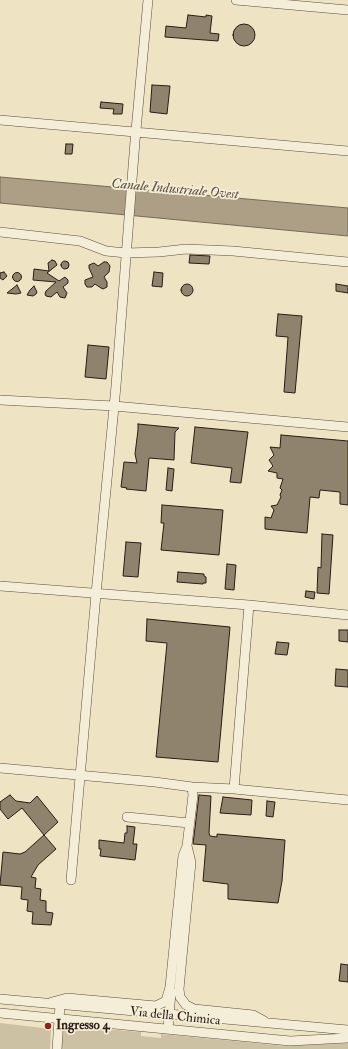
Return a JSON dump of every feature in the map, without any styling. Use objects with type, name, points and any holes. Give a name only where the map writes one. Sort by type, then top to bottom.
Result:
[{"type":"lane","points":[[72,880],[148,0]]},
{"type":"lane","points":[[236,0],[348,10]]},
{"type":"lane","points":[[0,120],[348,150]]},
{"type":"lane","points":[[0,232],[80,241],[106,251],[126,253],[186,249],[233,251],[348,262]]},
{"type":"lane","points":[[0,400],[114,406],[348,428]]},
{"type":"lane","points":[[0,586],[249,605],[348,615]]},
{"type":"lane","points":[[234,789],[249,605]]},
{"type":"lane","points":[[0,768],[155,782],[192,787],[234,789],[348,800]]},
{"type":"lane","points":[[171,1029],[172,1015],[176,998],[175,988],[191,862],[187,846],[193,795],[192,787]]},
{"type":"lane","points":[[127,818],[190,823]]},
{"type":"lane","points":[[48,1004],[67,998],[156,1006],[166,1001],[175,988]]},
{"type":"lane","points":[[175,988],[182,1002],[189,1008],[253,1015],[267,1023]]},
{"type":"lane","name":"Via della Chimica","points":[[0,999],[348,1030]]},
{"type":"lane","points":[[57,1049],[60,1005]]},
{"type":"lane","name":"Via della Chimica","points":[[0,1013],[290,1041],[348,1038]]},
{"type":"shaded area","points":[[0,177],[348,208],[348,236],[0,203]]},
{"type":"shaded area","points":[[0,1023],[51,1029],[50,1049],[0,1049]]},
{"type":"shaded area","points":[[66,1026],[141,1032],[141,1036],[161,1038],[161,1034],[286,1046],[348,1043],[348,1049],[60,1049],[62,1032]]},
{"type":"building","points":[[188,15],[206,17],[206,15],[212,16],[210,33],[219,34],[218,41],[165,37],[166,26],[186,28]]},
{"type":"building","points":[[244,24],[252,27],[255,35],[252,43],[244,46],[236,43],[233,35],[236,27]]},
{"type":"building","points":[[152,85],[170,86],[167,114],[150,112]]},
{"type":"building","points":[[101,102],[123,104],[122,114],[113,114],[114,109],[100,108]]},
{"type":"building","points":[[66,144],[73,144],[72,154],[65,154]]},
{"type":"building","points":[[190,255],[210,256],[209,264],[189,263]]},
{"type":"building","points":[[52,260],[55,261],[57,265],[47,273],[59,281],[65,277],[68,280],[68,283],[63,287],[67,293],[65,298],[60,297],[57,292],[51,297],[46,296],[46,291],[56,282],[33,280],[34,269],[49,271],[48,263]]},
{"type":"building","points":[[63,261],[67,261],[69,265],[67,269],[63,269],[61,267],[61,263]]},
{"type":"building","points":[[104,262],[107,262],[110,266],[109,272],[104,277],[107,282],[107,287],[103,289],[95,284],[92,287],[87,287],[85,280],[93,277],[89,265],[94,263],[98,266]]},
{"type":"building","points":[[4,272],[7,276],[3,280],[0,278],[0,273]]},
{"type":"building","points":[[17,272],[22,277],[17,282],[12,277]]},
{"type":"building","points":[[154,272],[163,273],[162,287],[152,286]]},
{"type":"building","points":[[189,284],[192,285],[192,295],[185,296],[182,295],[181,288],[182,285]]},
{"type":"building","points":[[336,284],[348,286],[348,293],[336,291]]},
{"type":"building","points":[[17,285],[21,293],[7,293]]},
{"type":"building","points":[[34,286],[37,292],[36,294],[33,296],[27,295],[30,290]]},
{"type":"building","points":[[278,314],[302,316],[295,393],[284,392],[288,337],[276,336]]},
{"type":"building","points":[[88,345],[109,347],[106,379],[85,377]]},
{"type":"building","points":[[138,424],[179,428],[175,432],[174,460],[149,458],[146,491],[121,487],[124,462],[137,463],[135,454]]},
{"type":"building","points":[[195,427],[248,432],[241,483],[230,482],[232,468],[191,463]]},
{"type":"building","points":[[281,435],[348,441],[348,505],[340,504],[340,492],[320,490],[319,498],[310,497],[307,533],[265,529],[265,517],[271,518],[274,510],[271,506],[277,505],[281,497],[280,495],[282,490],[280,488],[283,479],[277,478],[277,473],[268,471],[273,466],[269,460],[274,455],[270,447],[280,448]]},
{"type":"building","points":[[168,468],[174,469],[172,491],[166,490]]},
{"type":"building","points":[[162,505],[223,510],[219,555],[161,550],[164,523],[161,523]]},
{"type":"building","points":[[322,534],[333,535],[329,594],[317,593],[318,567],[321,568]]},
{"type":"building","points":[[126,542],[141,543],[138,577],[123,576]]},
{"type":"building","points":[[227,564],[236,565],[234,590],[225,589]]},
{"type":"building","points":[[178,572],[204,574],[206,577],[206,583],[177,582]]},
{"type":"building","points":[[306,591],[315,592],[314,599],[305,597]]},
{"type":"building","points":[[147,619],[230,627],[218,762],[156,757],[167,643],[146,641]]},
{"type":"building","points":[[339,630],[348,630],[348,642],[339,641]]},
{"type":"building","points":[[277,642],[289,643],[287,655],[275,654]]},
{"type":"building","points":[[336,669],[348,670],[348,687],[335,686]]},
{"type":"building","points":[[10,795],[16,801],[30,803],[37,796],[58,822],[44,835],[22,808],[8,819],[0,809],[0,802]]},
{"type":"building","points":[[199,795],[211,796],[210,836],[217,837],[217,834],[285,840],[282,881],[278,903],[228,899],[228,884],[203,881],[206,845],[193,844]]},
{"type":"building","points":[[223,797],[252,800],[251,815],[220,813]]},
{"type":"building","points":[[267,801],[275,802],[273,817],[266,816]]},
{"type":"building","points":[[127,826],[135,827],[133,844],[137,844],[135,860],[100,856],[101,849],[99,849],[99,840],[124,843],[125,833],[127,833]]},
{"type":"building","points":[[44,835],[56,849],[38,865],[31,877],[36,878],[35,888],[41,889],[40,900],[46,901],[46,912],[53,913],[51,925],[32,924],[33,912],[27,911],[28,900],[21,899],[22,887],[0,885],[3,852],[20,854],[25,852]]},
{"type":"building","points":[[341,964],[348,965],[348,982],[339,981]]},
{"type":"place","name":"Ingresso 4","points":[[48,1026]]},
{"type":"water label","name":"Canale Industriale Ovest","points":[[175,190]]}]
